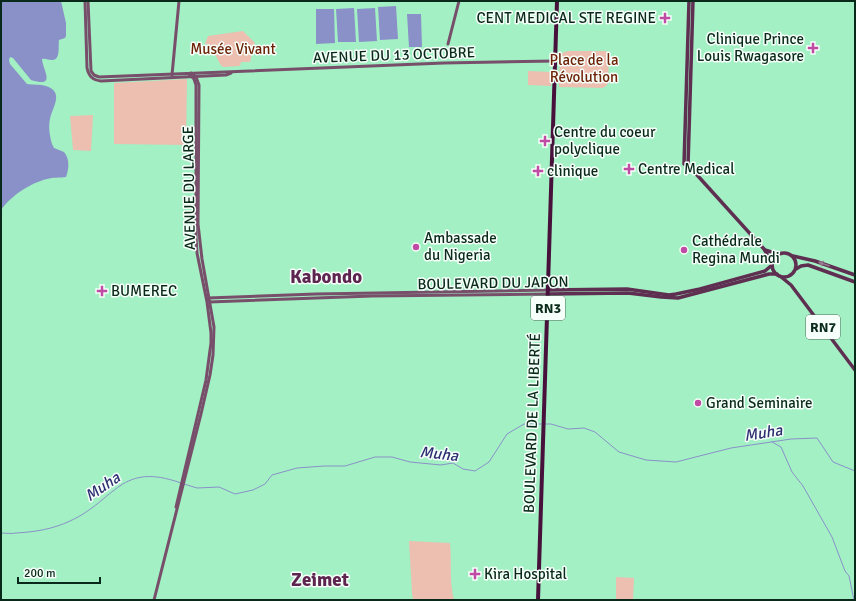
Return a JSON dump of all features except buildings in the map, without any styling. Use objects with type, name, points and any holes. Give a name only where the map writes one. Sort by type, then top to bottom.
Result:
[{"type":"highway","name":"RN3","points":[[555,61],[557,1]]},
{"type":"highway","name":"BOULEVARD DE LA LIBERTÉ","points":[[538,600],[555,61]]},
{"type":"main road","points":[[172,76],[179,1]]},
{"type":"main road","points":[[448,44],[459,1]]},
{"type":"main road","points":[[689,1],[684,164],[688,165],[764,249],[772,264],[773,270],[778,275],[785,277],[791,275],[801,266],[808,265],[855,282]]},
{"type":"main road","points":[[688,165],[693,1]]},
{"type":"main road","points":[[87,2],[91,70],[94,75],[102,78],[172,76],[233,72]]},
{"type":"main road","name":"AVENUE DU 13 OCTOBRE","points":[[233,72],[452,63],[555,61]]},
{"type":"main road","points":[[192,75],[226,75],[233,72]]},
{"type":"main road","name":"AVENUE DU LARGE","points":[[154,600],[182,488],[210,356],[211,333],[208,300],[198,224],[199,83],[192,75]]},
{"type":"main road","name":"AVENUE DU LARGE","points":[[192,75],[196,85],[198,99]]},
{"type":"main road","points":[[199,83],[203,76],[207,75]]},
{"type":"main road","points":[[764,249],[772,253],[785,253],[802,259],[815,261],[855,276]]},
{"type":"main road","points":[[772,264],[776,256],[779,254]]},
{"type":"main road","points":[[792,255],[796,260],[796,269]]},
{"type":"main road","name":"BOULEVARD DU JAPON","points":[[731,283],[765,271],[772,264]]},
{"type":"main road","name":"BOULEVARD DU JAPON","points":[[208,300],[316,294],[639,290],[669,295],[769,274],[778,275]]},
{"type":"main road","name":"RN7","points":[[778,275],[790,285],[855,370]]},
{"type":"main road","points":[[790,285],[791,275]]},
{"type":"main road","name":"BOULEVARD DU JAPON","points":[[208,300],[548,292]]},
{"type":"green space","name":"Musée Vivant","points":[[243,31],[255,43],[250,62],[241,62],[240,66],[223,67],[213,52],[208,52],[207,44],[205,44],[208,36]]},
{"type":"green space","name":"Place de la Révolution","points":[[568,51],[606,51],[609,56],[608,84],[603,88],[559,87],[560,56],[562,53]]},
{"type":"green space","points":[[528,71],[551,72],[551,86],[528,85]]},
{"type":"green space","points":[[187,79],[186,145],[114,144],[114,83]]},
{"type":"green space","points":[[93,115],[91,151],[73,150],[70,116]]},
{"type":"green space","points":[[409,541],[450,543],[454,600],[413,600]]},
{"type":"green space","points":[[616,577],[634,578],[633,600],[616,600]]},
{"type":"water","points":[[1,1],[61,1],[66,23],[66,36],[65,38],[59,40],[57,58],[52,60],[42,59],[47,77],[46,80],[44,82],[39,82],[31,80],[13,58],[10,57],[9,60],[10,64],[27,84],[46,86],[55,92],[56,101],[49,122],[49,129],[54,148],[64,152],[66,155],[68,171],[66,177],[49,178],[28,187],[15,195],[1,210]]},
{"type":"water","points":[[396,6],[398,39],[380,40],[378,7]]},
{"type":"water","points":[[354,8],[356,42],[338,42],[336,9]]},
{"type":"water","points":[[375,8],[377,41],[359,42],[357,9]]},
{"type":"water","points":[[316,9],[334,9],[335,43],[316,44]]},
{"type":"water","points":[[407,14],[421,14],[422,47],[409,47]]},
{"type":"waterway","name":"Muha","points":[[184,484],[197,488],[219,487],[235,494],[253,490],[265,484],[272,475],[297,468],[345,466],[375,457],[392,457],[410,462],[441,465],[453,463],[463,469],[475,471],[489,462],[507,434],[524,424],[541,424]]},
{"type":"waterway","name":"Muha","points":[[544,424],[551,424],[568,429],[584,428],[595,432],[619,452],[646,460],[676,462],[731,448],[791,439],[817,438],[833,462],[855,471]]},
{"type":"waterway","points":[[772,442],[781,447],[792,472],[803,486],[832,537],[845,571],[849,576],[854,600]]},
{"type":"waterway","name":"Muha","points":[[1,533],[37,531],[64,524],[85,512],[120,486],[131,480],[144,477],[161,477],[181,483]]},
{"type":"place","name":"CENT MEDICAL STE REGINE","points":[[665,18]]},
{"type":"place","name":"Clinique Prince Louis Rwagasore","points":[[813,48]]},
{"type":"place","name":"Centre du coeur polyclique","points":[[545,141]]},
{"type":"place","name":"Centre Medical","points":[[629,169]]},
{"type":"place","name":"clinique","points":[[538,171]]},
{"type":"place","name":"Ambassade du Nigeria","points":[[416,247]]},
{"type":"place","name":"Cathédrale Regina Mundi","points":[[684,250]]},
{"type":"place","name":"BUMEREC","points":[[102,291]]},
{"type":"place","name":"Grand Seminaire","points":[[698,403]]},
{"type":"place","name":"Kira Hospital","points":[[475,574]]},
{"type":"district","name":"Kabondo","points":[[326,276]]},
{"type":"district","name":"Zeimet","points":[[320,579]]}]
